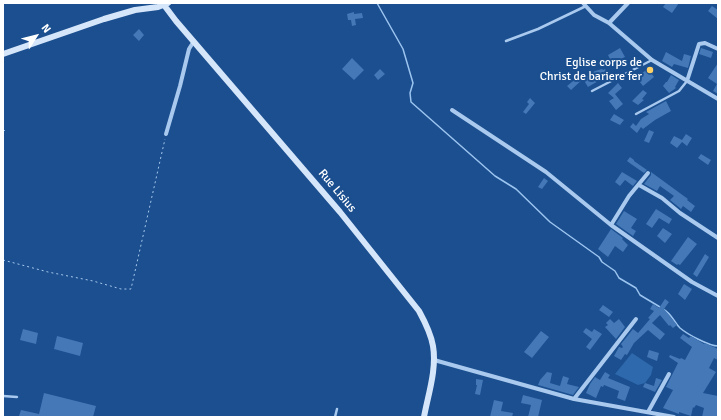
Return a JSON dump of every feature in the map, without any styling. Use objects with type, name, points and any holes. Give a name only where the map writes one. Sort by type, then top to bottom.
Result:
[{"type":"street","points":[[609,24],[628,3]]},
{"type":"street","points":[[3,54],[104,19],[135,10],[158,7],[166,4]]},
{"type":"street","name":"Rue Lisius","points":[[166,4],[173,17],[340,212],[419,311],[432,340],[434,360],[424,417]]},
{"type":"street","points":[[584,5],[594,15],[609,24],[652,60],[718,99]]},
{"type":"street","points":[[166,134],[180,86],[188,50],[194,41]]},
{"type":"street","points":[[687,81],[699,44],[705,43],[718,49]]},
{"type":"street","points":[[452,110],[546,172],[611,225],[692,282],[718,296]]},
{"type":"street","points":[[611,225],[629,196],[648,173]]},
{"type":"street","points":[[639,185],[662,198],[680,213],[718,238]]},
{"type":"street","points":[[574,399],[636,319]]},
{"type":"street","points":[[434,360],[574,399],[674,417]]},
{"type":"street","points":[[648,412],[669,374]]},
{"type":"lane","points":[[506,41],[538,29],[584,5]]},
{"type":"lane","points":[[592,91],[652,60]]},
{"type":"lane","points":[[636,114],[679,91],[687,81]]},
{"type":"lane","points":[[3,396],[17,397]]},
{"type":"lane","points":[[336,417],[337,409]]},
{"type":"path","points":[[3,260],[48,272],[132,289],[166,134]]},
{"type":"shaded area","points":[[632,353],[653,367],[651,375],[645,383],[638,385],[615,374]]},
{"type":"building","points":[[666,3],[679,3],[672,13],[663,7]]},
{"type":"building","points":[[712,6],[718,10],[718,19],[708,11]]},
{"type":"building","points":[[354,12],[354,14],[362,13],[363,18],[355,19],[356,25],[352,26],[351,20],[348,20],[347,14]]},
{"type":"building","points":[[139,29],[144,35],[139,41],[133,35]]},
{"type":"building","points":[[620,48],[625,57],[612,63],[608,55]]},
{"type":"building","points":[[701,48],[713,52],[711,58],[699,54]]},
{"type":"building","points":[[666,52],[682,61],[684,54],[691,56],[688,68],[674,64],[672,67],[662,61]]},
{"type":"building","points":[[352,58],[364,70],[354,80],[342,69]]},
{"type":"building","points":[[718,63],[718,94],[713,91],[717,84],[708,78]]},
{"type":"building","points":[[380,69],[385,74],[378,80],[374,75]]},
{"type":"building","points":[[605,69],[607,73],[599,77],[600,80],[588,87],[583,79],[571,90],[567,86],[583,73],[584,78],[595,71]]},
{"type":"building","points":[[648,69],[654,77],[643,86],[636,77]]},
{"type":"building","points":[[671,75],[679,80],[675,87],[676,88],[669,93],[663,86]]},
{"type":"building","points":[[618,83],[622,88],[615,94],[623,104],[616,110],[609,101],[614,98],[608,93]]},
{"type":"building","points":[[643,90],[647,93],[642,99],[644,100],[638,105],[632,101]]},
{"type":"building","points":[[530,98],[535,103],[526,114],[523,112],[529,104],[527,102]]},
{"type":"building","points":[[666,101],[671,111],[643,129],[641,127],[637,133],[630,127],[633,123],[636,126],[641,119],[649,114],[646,112]]},
{"type":"building","points":[[614,114],[624,120],[620,125],[610,120]]},
{"type":"building","points":[[649,130],[654,132],[649,143],[644,141]]},
{"type":"building","points":[[686,134],[692,138],[687,146],[682,142],[677,148],[670,143],[674,136],[682,140]]},
{"type":"building","points":[[701,154],[711,160],[708,165],[698,158]]},
{"type":"building","points":[[630,157],[647,170],[644,173],[627,161]]},
{"type":"building","points":[[622,172],[637,181],[633,186],[625,180],[620,186],[615,182]]},
{"type":"building","points":[[651,172],[688,199],[687,200],[695,206],[691,212],[683,206],[681,209],[670,200],[674,196],[660,186],[657,191],[644,184],[651,175]]},
{"type":"building","points":[[544,178],[548,181],[542,189],[538,187]]},
{"type":"building","points":[[656,209],[672,219],[669,224],[659,218],[652,228],[646,224]]},
{"type":"building","points":[[624,211],[637,219],[631,228],[636,231],[633,236],[616,224]]},
{"type":"building","points":[[663,228],[672,234],[665,243],[657,236]]},
{"type":"building","points":[[611,229],[623,238],[622,239],[628,245],[623,252],[615,246],[608,257],[598,249]]},
{"type":"building","points":[[688,237],[697,244],[680,265],[677,265],[671,261]]},
{"type":"building","points":[[705,254],[709,257],[697,277],[693,274]]},
{"type":"building","points":[[684,284],[692,289],[685,300],[678,294]]},
{"type":"building","points":[[665,299],[669,302],[664,309],[677,325],[673,328],[670,325],[669,326],[660,315],[652,323],[665,334],[660,340],[648,330],[634,343],[627,355],[625,354],[621,360],[614,356],[619,347],[623,347],[621,344],[633,329],[638,333],[650,319],[648,318],[654,311],[650,309],[653,304],[659,308]]},
{"type":"building","points":[[603,305],[613,312],[609,317],[599,310]]},
{"type":"building","points":[[610,319],[614,323],[619,319],[625,327],[616,339],[605,327],[608,325],[606,323]]},
{"type":"building","points":[[586,328],[592,332],[594,329],[602,334],[590,350],[586,347],[592,339],[583,332]]},
{"type":"building","points":[[23,329],[38,333],[36,344],[20,340]]},
{"type":"building","points":[[541,331],[549,337],[532,358],[524,352]]},
{"type":"building","points":[[683,334],[689,338],[691,336],[704,344],[705,343],[718,349],[718,360],[714,358],[709,368],[716,372],[703,393],[718,396],[718,417],[702,417],[704,408],[696,405],[694,408],[693,407],[691,416],[679,412],[679,414],[663,408],[673,390],[666,387],[678,363],[669,357],[670,355],[685,360],[692,347],[680,338]]},
{"type":"building","points":[[57,336],[83,343],[80,356],[54,349]]},
{"type":"building","points":[[649,350],[659,353],[657,361],[647,357]]},
{"type":"building","points":[[547,372],[552,373],[550,383],[560,386],[563,376],[569,378],[567,384],[579,387],[573,395],[538,385],[540,380]]},
{"type":"building","points":[[605,372],[610,375],[608,378],[630,387],[625,401],[617,398],[619,391],[604,385],[603,387],[601,386],[596,398],[586,393],[595,377],[600,380]]},
{"type":"building","points":[[656,378],[662,380],[655,392],[643,387],[645,383],[654,386]]},
{"type":"building","points":[[476,379],[483,380],[480,395],[475,394],[477,385]]},
{"type":"building","points":[[44,393],[96,406],[93,417],[19,416],[21,410],[39,414]]},
{"type":"building","points":[[523,395],[542,400],[538,417],[528,417],[531,405],[521,403]]},
{"type":"building","points":[[494,400],[503,402],[501,411],[513,413],[512,417],[490,417]]},
{"type":"waterway","points":[[377,3],[403,49],[413,83],[410,93],[411,102],[495,176],[516,189],[550,222],[599,257],[602,262],[615,271],[619,278],[636,288],[640,295],[660,307]]},
{"type":"waterway","points":[[663,309],[669,313],[680,328],[704,342],[718,346]]},
{"type":"place","name":"Eglise corps de Christ de bariere fer","points":[[650,70]]}]
